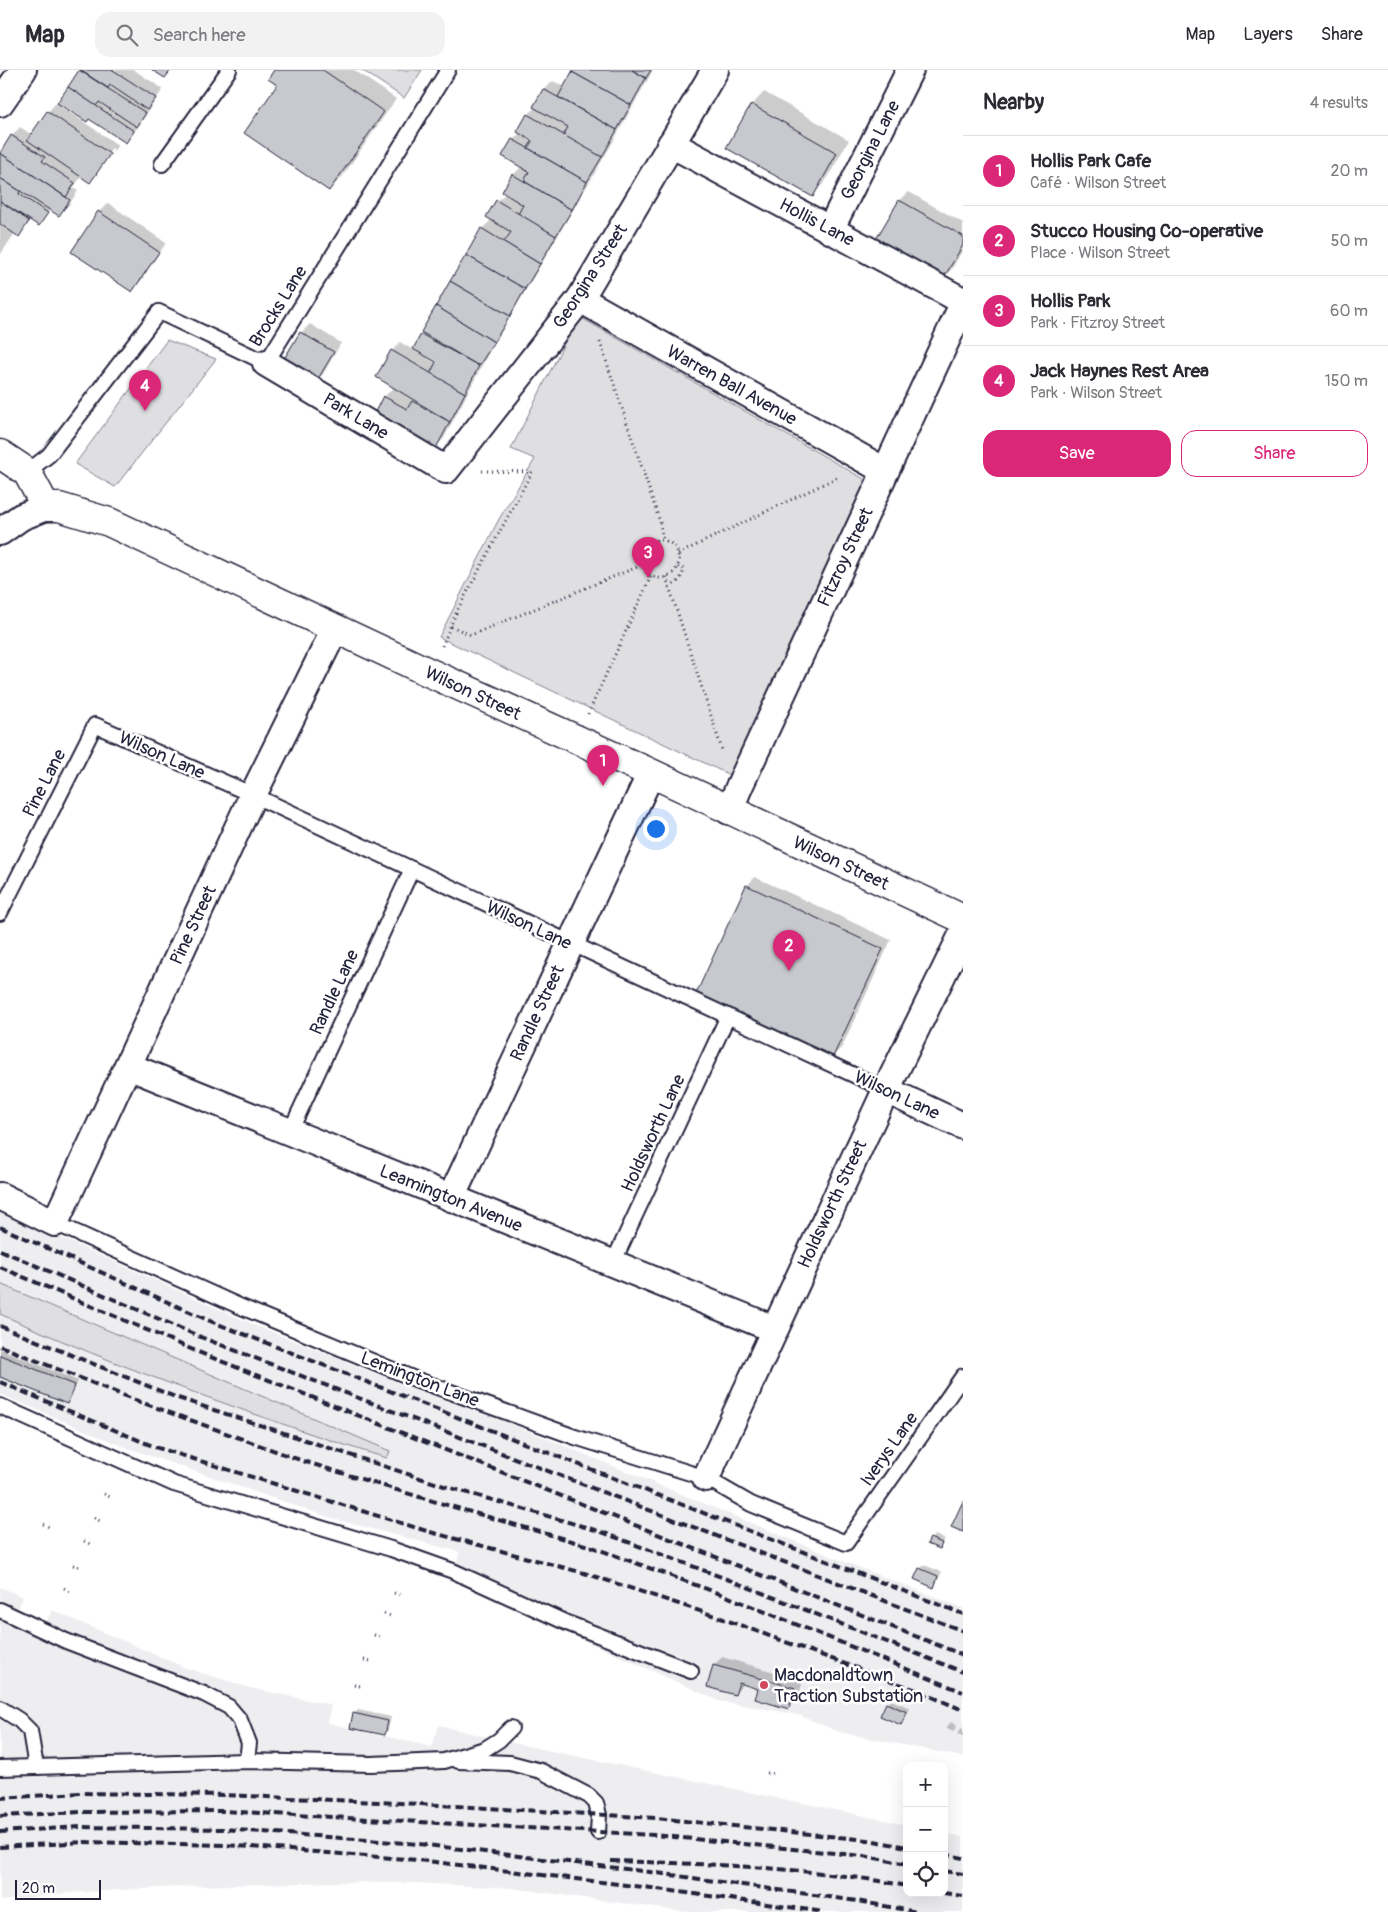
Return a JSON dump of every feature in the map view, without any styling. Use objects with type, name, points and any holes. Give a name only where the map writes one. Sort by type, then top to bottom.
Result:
[{"type":"street","points":[[0,103],[23,70]]},
{"type":"street","name":"Georgina Street","points":[[446,470],[580,299],[715,70]]},
{"type":"street","name":"Georgina Lane","points":[[830,230],[910,70]]},
{"type":"street","name":"Hollis Lane","points":[[671,144],[963,302]]},
{"type":"street","name":"Warren Ball Avenue","points":[[580,299],[884,471]]},
{"type":"street","name":"Fitzroy Street","points":[[729,811],[963,302]]},
{"type":"street","name":"Park Lane","points":[[266,363],[446,470]]},
{"type":"street","points":[[0,454],[27,472],[46,507],[21,517],[0,532]]},
{"type":"street","name":"Wilson Street","points":[[46,507],[59,507],[100,518],[963,919]]},
{"type":"street","name":"Pine Street","points":[[55,1222],[253,795],[336,629]]},
{"type":"street","name":"Randle Street","points":[[451,1198],[651,773]]},
{"type":"street","name":"Holdsworth Street","points":[[706,1478],[886,1090],[963,933]]},
{"type":"street","name":"Leamington Avenue","points":[[128,1066],[774,1330]]},
{"type":"street","name":"Wilson Lane","points":[[886,1090],[963,1126]]},
{"type":"street","name":"Lemington Lane","points":[[0,1196],[55,1222]]},
{"type":"lane","points":[[162,164],[229,70]]},
{"type":"lane","name":"Brocks Lane","points":[[27,472],[49,455],[159,312],[266,363],[445,71]]},
{"type":"lane","name":"Wilson Lane","points":[[95,725],[253,795],[569,944],[886,1090]]},
{"type":"lane","name":"Pine Lane","points":[[0,913],[95,725]]},
{"type":"lane","name":"Randle Lane","points":[[290,1132],[412,869]]},
{"type":"lane","name":"Holdsworth Lane","points":[[612,1265],[728,1016]]},
{"type":"lane","name":"Lemington Lane","points":[[55,1222],[239,1306],[415,1379],[575,1436],[706,1478],[751,1504],[846,1543]]},
{"type":"lane","name":"Iverys Lane","points":[[846,1543],[963,1376]]},
{"type":"lane","points":[[0,1406],[174,1484],[391,1549],[453,1571],[567,1622],[691,1671]]},
{"type":"lane","points":[[0,1610],[66,1641],[204,1694],[229,1707],[240,1720],[249,1743],[247,1760]]},
{"type":"lane","points":[[0,1708],[19,1720],[30,1731],[36,1767]]},
{"type":"lane","points":[[444,1760],[485,1749],[499,1740],[511,1728]]},
{"type":"lane","points":[[0,1768],[247,1760],[371,1764],[444,1760],[510,1763],[541,1771],[588,1796],[596,1803],[599,1815],[598,1832]]},
{"type":"path","points":[[600,341],[660,522],[663,540]]},
{"type":"path","points":[[442,646],[456,611],[532,472],[446,470]]},
{"type":"path","points":[[678,554],[846,473],[884,471]]},
{"type":"path","points":[[663,540],[672,545],[678,554],[678,567],[666,577],[651,576],[644,570],[642,565],[643,549],[652,542],[663,540]]},
{"type":"path","points":[[451,626],[471,635],[642,565]]},
{"type":"path","points":[[670,587],[678,582],[683,573],[684,569],[678,567]]},
{"type":"path","points":[[591,708],[651,576]]},
{"type":"path","points":[[666,577],[724,756]]},
{"type":"path","points":[[104,1494],[110,1497]]},
{"type":"path","points":[[94,1518],[100,1521]]},
{"type":"path","points":[[43,1524],[49,1527]]},
{"type":"path","points":[[84,1541],[90,1544]]},
{"type":"path","points":[[74,1565],[80,1567]]},
{"type":"path","points":[[64,1588],[70,1591]]},
{"type":"path","points":[[394,1593],[400,1595]]},
{"type":"path","points":[[384,1614],[391,1616]]},
{"type":"path","points":[[374,1635],[381,1637]]},
{"type":"path","points":[[364,1660],[371,1661]]},
{"type":"path","points":[[354,1684],[360,1686]]},
{"type":"path","points":[[767,1773],[774,1774]]},
{"type":"shaded area","points":[[362,70],[422,70],[404,98]]},
{"type":"shaded area","points":[[578,316],[871,483],[736,778],[439,637],[499,519],[535,459],[511,449]]},
{"type":"shaded area","points":[[167,340],[216,359],[115,487],[75,464]]},
{"type":"shaded area","points":[[0,1210],[252,1324],[427,1394],[516,1426],[848,1563],[963,1608],[963,1757],[839,1732],[799,1715],[719,1701],[450,1580],[460,1552],[331,1518],[119,1445],[0,1394]]},
{"type":"shaded area","points":[[0,1284],[390,1451],[387,1458],[315,1435],[182,1388],[90,1353],[0,1314]]},
{"type":"shaded area","points":[[0,1587],[23,1597],[18,1609],[46,1622],[52,1610],[186,1668],[250,1688],[331,1705],[328,1723],[432,1747],[438,1725],[499,1740],[903,1824],[903,1897],[948,1897],[948,1834],[963,1837],[963,1912],[686,1912],[511,1888],[414,1883],[337,1882],[195,1886],[66,1893],[0,1901]]},
{"type":"building","points":[[79,70],[146,113],[137,127],[99,102],[96,106],[68,87]]},
{"type":"building","points":[[80,70],[113,70],[156,98],[147,110],[110,85],[108,88]]},
{"type":"building","points":[[152,70],[171,70],[165,78]]},
{"type":"building","points":[[274,70],[323,70],[384,112],[329,191],[244,133],[277,85],[268,79]]},
{"type":"building","points":[[573,70],[632,70],[646,78],[631,105],[572,72]]},
{"type":"building","points":[[632,70],[651,70],[646,78]]},
{"type":"building","points":[[572,72],[631,105],[617,130],[558,97]]},
{"type":"building","points":[[68,87],[134,131],[126,143],[89,119],[87,122],[57,103]]},
{"type":"building","points":[[543,89],[617,130],[602,157],[563,136],[568,127],[533,107]]},
{"type":"building","points":[[751,104],[837,153],[813,197],[726,148]]},
{"type":"building","points":[[47,111],[110,154],[90,183],[27,140]]},
{"type":"building","points":[[527,114],[602,157],[587,182],[528,148],[532,141],[517,132]]},
{"type":"building","points":[[11,135],[45,157],[42,161],[75,183],[66,197],[0,153]]},
{"type":"building","points":[[512,139],[587,182],[572,210],[524,181],[529,172],[502,156]]},
{"type":"building","points":[[0,153],[70,200],[59,216],[0,178]]},
{"type":"building","points":[[512,174],[572,210],[556,236],[518,214],[523,205],[502,192]]},
{"type":"building","points":[[0,178],[20,191],[19,194],[48,213],[39,226],[0,201]]},
{"type":"building","points":[[496,200],[556,236],[540,264],[504,242],[511,232],[486,217]]},
{"type":"building","points":[[899,200],[963,236],[963,245],[943,279],[876,239]]},
{"type":"building","points":[[0,201],[29,221],[19,237],[0,224]]},
{"type":"building","points":[[98,211],[159,252],[132,292],[71,252]]},
{"type":"building","points":[[481,228],[540,264],[525,289],[466,255]]},
{"type":"building","points":[[466,255],[525,289],[510,316],[450,281]]},
{"type":"building","points":[[450,281],[510,316],[494,342],[436,306]]},
{"type":"building","points":[[436,306],[494,342],[479,366],[421,332]]},
{"type":"building","points":[[300,332],[334,352],[315,384],[281,364]]},
{"type":"building","points":[[421,334],[479,366],[465,393],[430,374],[436,362],[413,349]]},
{"type":"building","points":[[391,350],[465,393],[450,422],[376,377]]},
{"type":"building","points":[[383,396],[407,409],[412,401],[450,422],[436,448],[374,414]]},
{"type":"building","points":[[746,885],[883,949],[833,1057],[696,994]]},
{"type":"building","points":[[0,1355],[75,1385],[67,1404],[0,1377]]},
{"type":"building","points":[[963,1501],[963,1532],[951,1527]]},
{"type":"building","points":[[930,1538],[942,1543],[940,1549],[927,1544]]},
{"type":"building","points":[[919,1568],[938,1576],[934,1588],[914,1579]]},
{"type":"building","name":"Macdonaldtown Traction Substation","points":[[713,1665],[795,1688],[789,1709],[755,1699],[758,1689],[739,1683],[735,1695],[707,1687]]},
{"type":"building","points":[[886,1703],[907,1712],[901,1725],[880,1716]]},
{"type":"building","points":[[353,1713],[388,1721],[385,1735],[350,1728]]},
{"type":"railway","points":[[0,1227],[210,1321],[963,1614]]},
{"type":"railway","points":[[0,1250],[203,1338],[963,1631]]},
{"type":"railway","points":[[0,1267],[198,1352],[963,1655]]},
{"type":"railway","points":[[0,1326],[175,1397],[444,1486],[599,1531],[963,1672]]},
{"type":"railway","points":[[0,1346],[135,1400],[303,1461],[592,1547],[726,1596],[963,1692]]},
{"type":"railway","points":[[0,1382],[155,1447],[430,1532],[584,1573],[718,1617],[916,1690],[963,1710]]},
{"type":"railway","points":[[0,1798],[80,1793],[225,1795],[421,1804],[656,1818],[868,1840],[903,1846]]},
{"type":"railway","points":[[0,1816],[81,1812],[223,1811],[654,1835],[864,1856],[903,1863]]},
{"type":"railway","points":[[0,1832],[81,1827],[224,1829],[419,1844],[650,1872],[857,1901],[917,1912]]},
{"type":"railway","points":[[0,1847],[84,1842],[225,1845],[418,1860],[651,1888],[824,1912]]},
{"type":"railway","points":[[948,1855],[963,1858]]},
{"type":"railway","points":[[611,1861],[722,1865],[833,1874],[903,1885]]},
{"type":"railway","points":[[948,1872],[963,1874]]},
{"type":"railway","points":[[948,1894],[963,1896]]},
{"type":"place","name":"Jack Haynes Rest Area","points":[[145,411]]},
{"type":"place","name":"Hollis Park","points":[[648,578]]},
{"type":"place","name":"Hollis Park Cafe","points":[[603,786]]},
{"type":"place","name":"Stucco Housing Co-operative","points":[[789,971]]},
{"type":"place","name":"Macdonaldtown Traction Substation","points":[[764,1685]]}]
